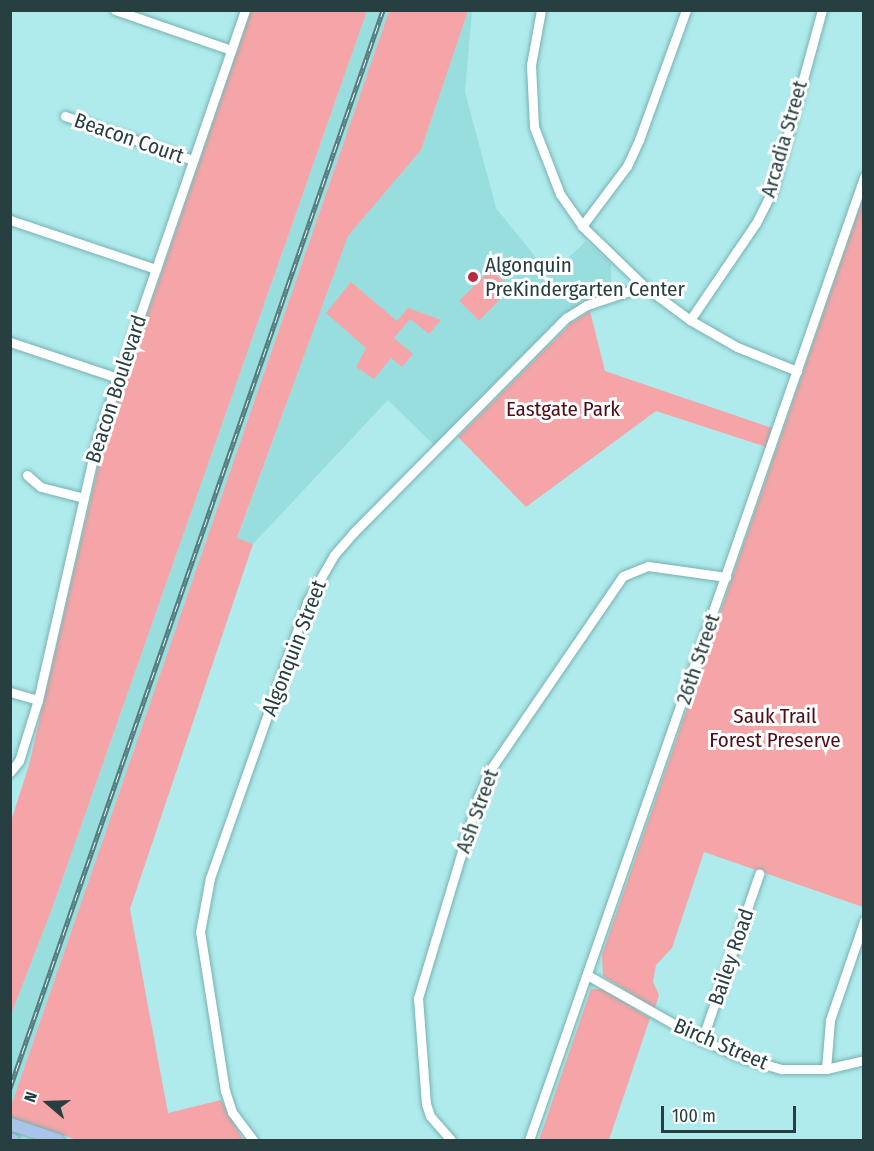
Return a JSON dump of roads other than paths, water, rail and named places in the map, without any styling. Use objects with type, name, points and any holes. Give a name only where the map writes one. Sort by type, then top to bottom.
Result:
[{"type":"main road","points":[[10,1124],[58,1140]]},
{"type":"street","points":[[115,10],[231,50]]},
{"type":"street","name":"Beacon Boulevard","points":[[10,772],[19,761],[38,700],[97,440],[245,10]]},
{"type":"street","points":[[541,10],[531,65],[534,128],[560,194],[582,226],[644,286],[690,320],[737,347],[796,371]]},
{"type":"street","points":[[582,226],[627,166],[639,140],[686,10]]},
{"type":"street","name":"Arcadia Street","points":[[690,320],[756,223],[773,189],[822,10]]},
{"type":"street","name":"Beacon Court","points":[[64,116],[193,160]]},
{"type":"street","name":"26th Street","points":[[529,1140],[589,976],[864,177]]},
{"type":"street","points":[[10,220],[156,269]]},
{"type":"street","name":"Algonquin Street","points":[[253,1140],[232,1112],[225,1091],[200,932],[210,878],[307,602],[334,555],[353,533],[566,318],[587,305],[644,286]]},
{"type":"street","points":[[10,342],[118,378]]},
{"type":"street","points":[[27,475],[41,487],[84,498]]},
{"type":"street","name":"Ash Street","points":[[451,1140],[430,1116],[426,1104],[418,998],[478,798],[495,761],[622,576],[648,566],[726,577]]},
{"type":"street","points":[[10,692],[38,700]]},
{"type":"street","name":"Bailey Road","points":[[702,1040],[759,874]]},
{"type":"street","points":[[826,1070],[830,1020],[864,921]]},
{"type":"street","name":"Birch Street","points":[[589,976],[702,1040],[782,1069],[826,1070],[864,1060]]},
{"type":"railway","points":[[10,1088],[383,10]]},
{"type":"place","name":"Algonquin PreKindergarten Center","points":[[473,277]]},
{"type":"park label","name":"Eastgate Park","points":[[563,409]]},
{"type":"park label","name":"Sauk Trail Forest Preserve","points":[[775,728]]}]
